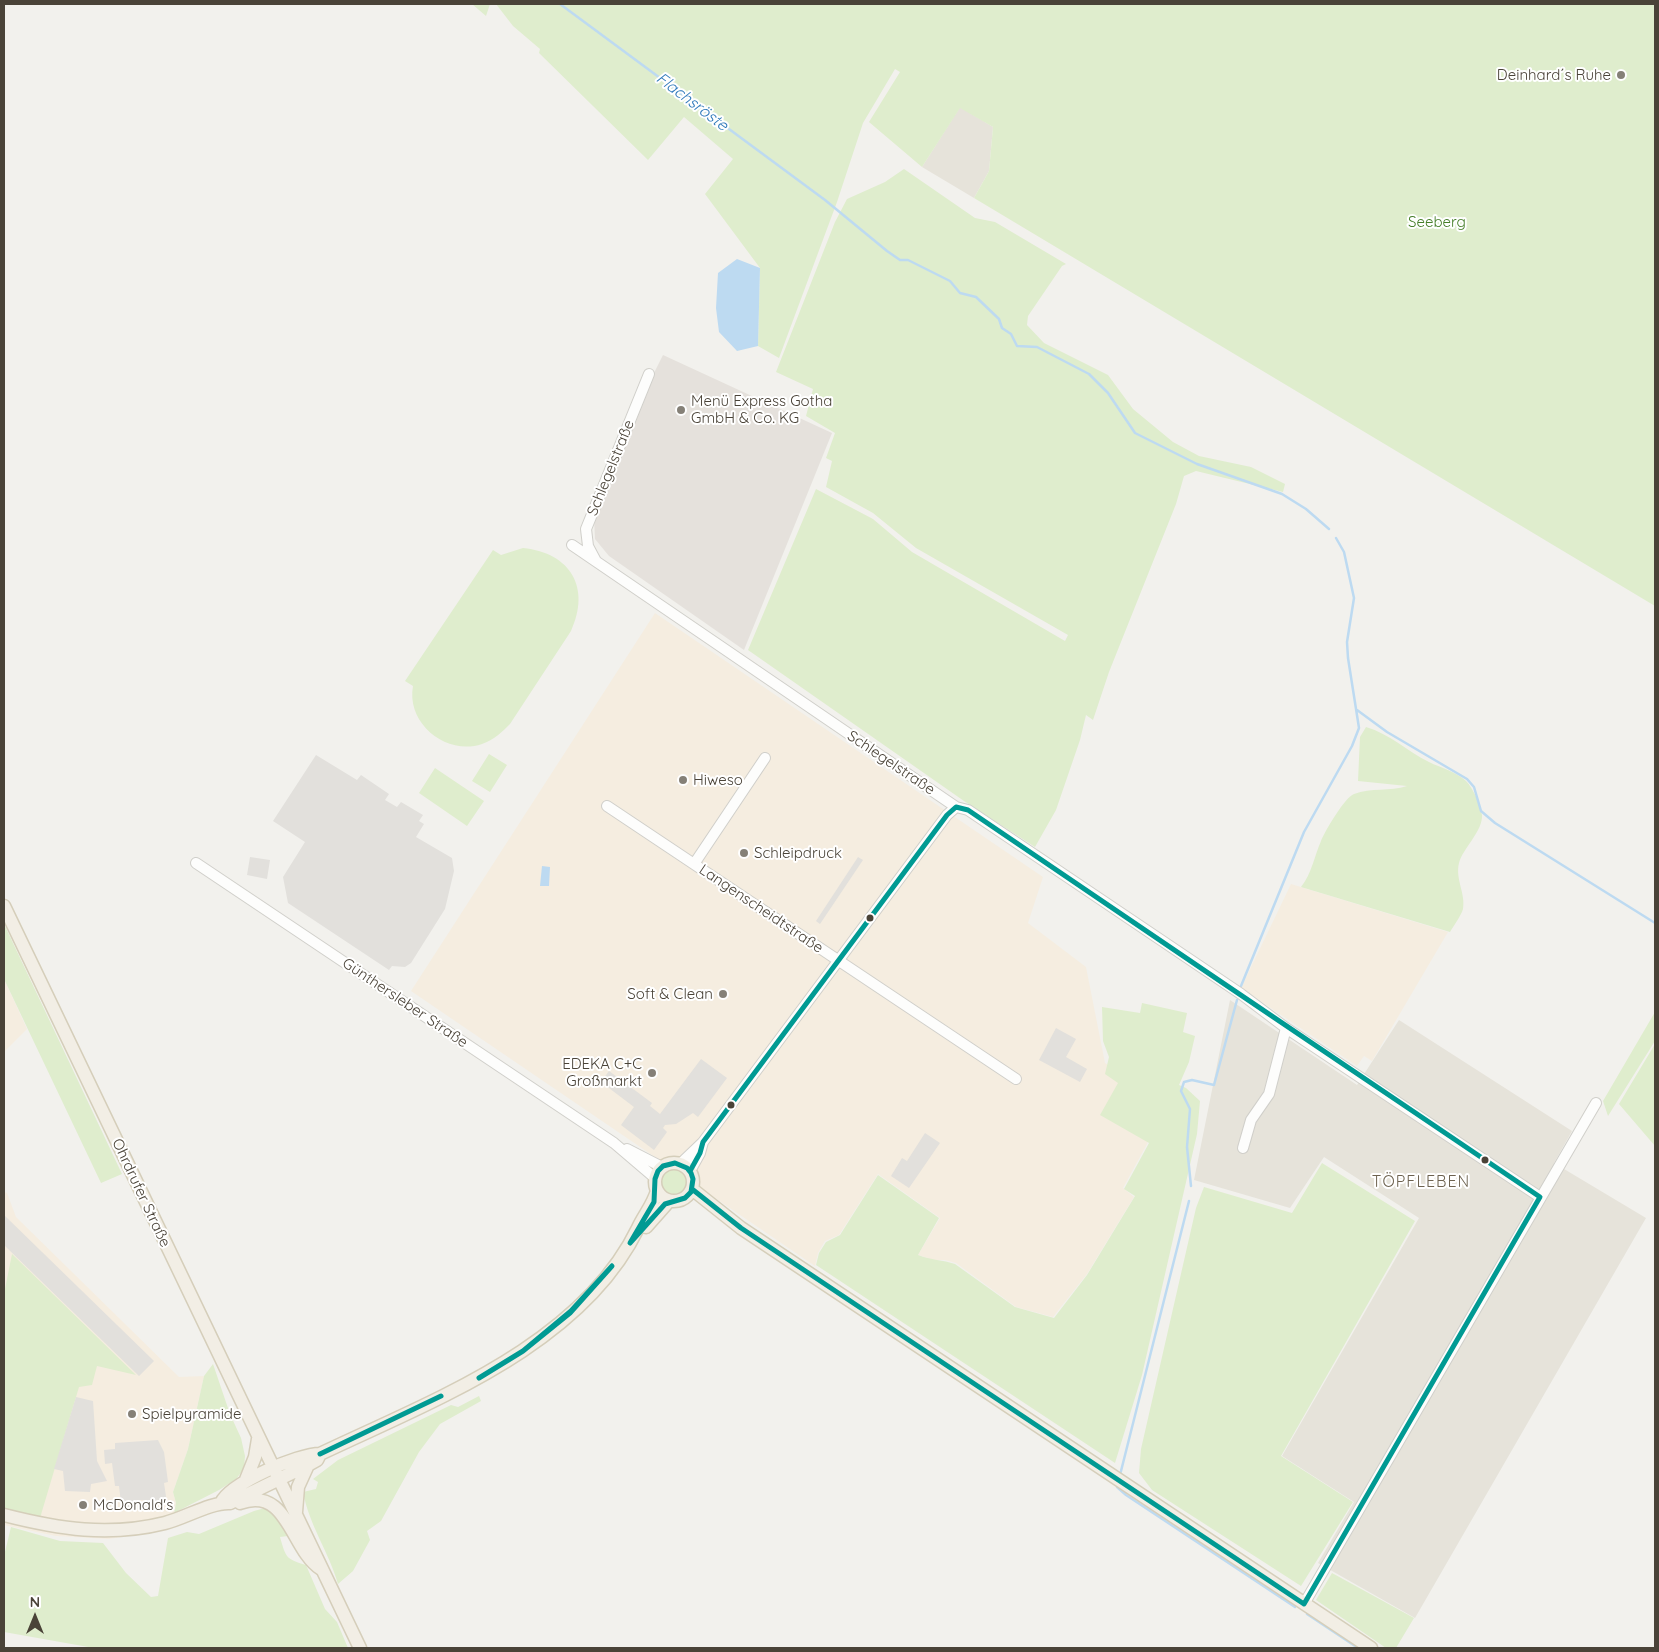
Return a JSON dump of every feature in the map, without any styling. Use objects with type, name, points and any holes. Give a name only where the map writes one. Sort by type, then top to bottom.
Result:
[{"type":"main road","name":"Ohrdrufer Straße","points":[[4,906],[258,1439],[296,1512],[360,1648]]},
{"type":"main road","points":[[4,1515],[61,1529],[103,1532],[144,1528],[176,1520],[221,1503],[230,1503],[309,1454],[320,1454],[476,1380],[520,1352],[580,1303],[598,1285],[633,1238],[654,1202],[659,1172],[674,1163],[685,1167],[693,1180],[689,1194],[681,1201],[669,1201],[657,1191]]},
{"type":"main road","points":[[689,1194],[1371,1648]]},
{"type":"main road","points":[[633,1238],[644,1230],[669,1201]]},
{"type":"main road","points":[[246,1482],[255,1457],[258,1439]]},
{"type":"main road","points":[[221,1503],[225,1494],[246,1482],[308,1466],[317,1460],[320,1454]]},
{"type":"main road","points":[[296,1512],[298,1487],[308,1466]]},
{"type":"main road","points":[[176,1520],[201,1518],[245,1502],[265,1502],[276,1507],[284,1515],[306,1558],[323,1571]]},
{"type":"street","name":"Schlegelstraße","points":[[596,562],[588,546],[586,528],[649,374]]},
{"type":"street","name":"Schlegelstraße","points":[[572,545],[956,807],[968,810],[1241,994],[1286,1028],[1540,1198]]},
{"type":"street","points":[[694,864],[765,758]]},
{"type":"street","name":"Langenscheidtstraße","points":[[607,806],[1016,1079]]},
{"type":"street","points":[[685,1167],[700,1153],[703,1142],[947,815],[956,807]]},
{"type":"street","name":"Günthersleber Straße","points":[[196,863],[659,1172]]},
{"type":"street","points":[[1243,1148],[1251,1120],[1269,1094],[1286,1028]]},
{"type":"street","points":[[1304,1604],[1596,1103]]},
{"type":"shaded area","points":[[960,107],[993,127],[989,171],[974,198],[922,167]]},
{"type":"shaded area","points":[[663,355],[832,433],[744,650],[609,556],[595,539],[594,518],[650,381]]},
{"type":"shaded area","points":[[655,613],[1043,877],[1028,923],[1086,967],[1105,1063],[1159,1097],[1147,1144],[1123,1188],[1134,1197],[1087,1274],[1053,1317],[1016,1307],[956,1263],[945,1260],[933,1260],[918,1255],[940,1218],[878,1174],[839,1235],[825,1241],[818,1253],[815,1266],[411,991]]},
{"type":"shaded area","points":[[316,755],[357,780],[361,775],[389,794],[385,800],[397,807],[401,802],[423,815],[419,821],[424,824],[416,837],[452,858],[454,871],[445,909],[411,963],[405,967],[392,966],[389,970],[288,903],[283,877],[305,842],[273,821]]},
{"type":"shaded area","points":[[250,857],[270,860],[267,879],[247,875]]},
{"type":"shaded area","points":[[858,857],[863,860],[820,924],[816,921]]},
{"type":"shaded area","points":[[1291,884],[1448,932],[1372,1061],[1364,1056],[1357,1066],[1241,988]]},
{"type":"shaded area","points":[[4,979],[27,1029],[4,1052]]},
{"type":"shaded area","points":[[1230,1000],[1357,1085],[1399,1020],[1572,1131],[1554,1163],[1646,1218],[1415,1618],[1318,1563],[1354,1502],[1282,1456],[1419,1218],[1324,1157],[1290,1208],[1194,1180]]},
{"type":"shaded area","points":[[1056,1028],[1076,1039],[1066,1057],[1087,1069],[1080,1082],[1039,1060]]},
{"type":"shaded area","points":[[701,1059],[727,1078],[698,1117],[693,1113],[676,1124],[665,1125],[663,1128],[667,1132],[654,1150],[621,1125],[634,1107],[601,1082],[609,1071],[652,1103],[650,1106],[660,1114]]},
{"type":"shaded area","points":[[925,1133],[940,1143],[909,1188],[891,1176],[902,1158],[907,1161]]},
{"type":"shaded area","points":[[4,1192],[7,1193],[16,1217],[179,1377],[204,1376],[188,1449],[173,1492],[176,1503],[170,1529],[109,1539],[56,1536],[4,1525]]},
{"type":"shaded area","points":[[4,1215],[154,1361],[139,1376],[4,1245]]},
{"type":"shaded area","points":[[76,1397],[93,1401],[97,1461],[107,1481],[91,1484],[90,1492],[65,1491],[63,1471],[54,1469]]},
{"type":"shaded area","points":[[158,1440],[164,1452],[168,1482],[164,1483],[167,1503],[148,1505],[147,1500],[141,1500],[136,1501],[137,1507],[124,1509],[121,1503],[119,1486],[115,1486],[112,1463],[105,1464],[104,1450],[115,1449],[115,1443]]},
{"type":"green space","points":[[472,4],[490,4],[486,16]]},
{"type":"green space","name":"Seeberg","points":[[496,4],[1655,4],[1655,606],[974,198],[989,171],[993,127],[960,108],[922,167],[869,122],[900,72],[895,69],[863,123],[837,202],[779,358],[758,346],[760,268],[705,194],[733,159],[684,117],[648,160],[539,53],[540,49],[513,26]]},
{"type":"green space","points":[[904,169],[975,218],[995,222],[1066,264],[1062,266],[1028,316],[1027,325],[1044,343],[1108,375],[1133,409],[1173,442],[1199,456],[1251,467],[1285,484],[1283,492],[1196,471],[1184,476],[1176,504],[1109,672],[1093,720],[1086,715],[1080,740],[1056,810],[1035,847],[964,801],[748,650],[816,489],[873,519],[912,552],[1065,641],[1068,635],[916,548],[873,513],[826,487],[832,461],[826,458],[835,433],[806,416],[813,389],[776,372],[835,222],[847,199],[885,182]]},
{"type":"green space","points":[[523,548],[540,551],[554,557],[565,565],[573,575],[579,601],[577,615],[571,631],[510,724],[501,733],[482,744],[469,747],[443,741],[432,734],[416,713],[413,700],[413,686],[405,681],[493,550],[501,555]]},
{"type":"green space","points":[[1366,727],[1391,738],[1421,758],[1462,778],[1471,788],[1478,802],[1482,815],[1481,821],[1461,857],[1458,869],[1464,903],[1463,909],[1450,932],[1301,887],[1305,882],[1327,830],[1350,796],[1360,792],[1407,786],[1358,781],[1360,737]]},
{"type":"green space","points":[[489,754],[507,765],[490,792],[472,781]]},
{"type":"green space","points":[[435,768],[484,801],[467,826],[419,793]]},
{"type":"green space","points":[[4,924],[122,1174],[101,1183],[4,979]]},
{"type":"green space","points":[[1142,1003],[1187,1013],[1183,1032],[1195,1036],[1189,1062],[1179,1085],[1186,1088],[1200,1101],[1197,1134],[1142,1375],[1115,1463],[816,1265],[819,1253],[826,1242],[840,1235],[878,1175],[939,1218],[918,1255],[955,1264],[1015,1307],[1054,1318],[1087,1275],[1135,1196],[1124,1189],[1149,1143],[1100,1115],[1118,1083],[1105,1074],[1109,1057],[1103,1041],[1102,1007],[1140,1013]]},
{"type":"green space","points":[[1655,1012],[1655,1041],[1608,1116],[1603,1101]]},
{"type":"green space","points":[[1655,1044],[1655,1146],[1619,1104]]},
{"type":"green space","points":[[1322,1163],[1415,1221],[1281,1456],[1353,1502],[1301,1586],[1152,1490],[1139,1473],[1141,1449],[1196,1208],[1204,1187],[1292,1213]]},
{"type":"green space","points":[[675,1168],[685,1173],[690,1183],[685,1193],[675,1198],[665,1193],[660,1183],[665,1173]]},
{"type":"green space","points":[[12,1254],[136,1375],[97,1366],[92,1385],[79,1387],[40,1518],[4,1508],[4,1294]]},
{"type":"green space","points":[[213,1364],[230,1414],[241,1438],[245,1456],[244,1469],[236,1479],[219,1490],[174,1513],[176,1503],[173,1492],[188,1449],[204,1376]]},
{"type":"green space","points":[[479,1396],[481,1401],[440,1424],[419,1452],[381,1521],[367,1531],[370,1540],[353,1571],[338,1584],[330,1561],[314,1527],[303,1492],[316,1489],[318,1482],[313,1479],[338,1460],[451,1405],[458,1407]]},
{"type":"green space","points":[[265,1508],[274,1511],[280,1517],[288,1536],[280,1537],[286,1554],[294,1561],[306,1565],[325,1609],[337,1622],[348,1648],[94,1648],[4,1632],[4,1556],[11,1527],[60,1541],[103,1543],[126,1573],[151,1597],[158,1596],[168,1538],[187,1532],[199,1534]]},
{"type":"green space","points":[[1332,1573],[1414,1618],[1396,1648],[1386,1648],[1316,1600]]},
{"type":"water","points":[[737,259],[760,268],[758,346],[737,351],[719,332],[716,308],[718,273]]},
{"type":"water","points":[[542,866],[550,867],[549,886],[540,886]]},
{"type":"waterway","name":"Flachsröste","points":[[560,4],[825,200],[887,251],[900,260],[908,260],[950,281],[960,293],[976,297],[999,319],[1002,328],[1011,334],[1017,346],[1037,347],[1089,374],[1108,393],[1135,433],[1197,464],[1282,494],[1306,509],[1329,529]]},
{"type":"waterway","points":[[1241,986],[1304,832],[1352,746],[1359,728],[1347,642],[1354,598],[1344,552],[1336,538]]},
{"type":"waterway","points":[[1357,710],[1387,732],[1467,779],[1474,787],[1481,811],[1495,823],[1655,923]]},
{"type":"waterway","points":[[1191,1186],[1187,1147],[1190,1109],[1181,1091],[1184,1082],[1192,1080],[1214,1085],[1237,1000]]},
{"type":"waterway","points":[[1120,1475],[1189,1201]]},
{"type":"waterway","points":[[1118,1485],[1117,1487],[1126,1495],[1295,1607]]},
{"type":"waterway","points":[[1307,1614],[1358,1648]]},
{"type":"transit line","points":[[690,1171],[700,1153],[703,1142],[947,815],[956,807],[968,810],[1540,1197],[1304,1604],[741,1228],[692,1189]]},
{"type":"transit line","points":[[675,1163],[687,1168],[691,1173],[693,1179],[691,1192],[685,1198],[665,1204],[630,1243],[654,1202],[655,1179],[658,1171],[663,1166],[675,1163]]},
{"type":"transit line","points":[[523,1351],[571,1311],[612,1266]]},
{"type":"transit line","points":[[523,1351],[570,1313],[612,1266]]},
{"type":"transit line","points":[[479,1378],[523,1351]]},
{"type":"transit line","points":[[479,1378],[523,1351]]},
{"type":"transit line","points":[[320,1454],[441,1396]]},
{"type":"transit line","points":[[320,1454],[441,1396]]},
{"type":"place","name":"Deinhard´s Ruhe","points":[[1621,75]]},
{"type":"place","name":"Menü Express Gotha GmbH & Co. KG","points":[[681,410]]},
{"type":"place","name":"Hiweso","points":[[683,780]]},
{"type":"place","name":"Schleipdruck","points":[[744,853]]},
{"type":"place","name":"Soft & Clean","points":[[723,994]]},
{"type":"place","name":"EDEKA C+C Großmarkt","points":[[652,1073]]},
{"type":"place","name":"Spielpyramide","points":[[132,1414]]},
{"type":"place","name":"McDonald's","points":[[83,1505]]},
{"type":"district","name":"TÖPFLEBEN","points":[[1421,1182]]}]
